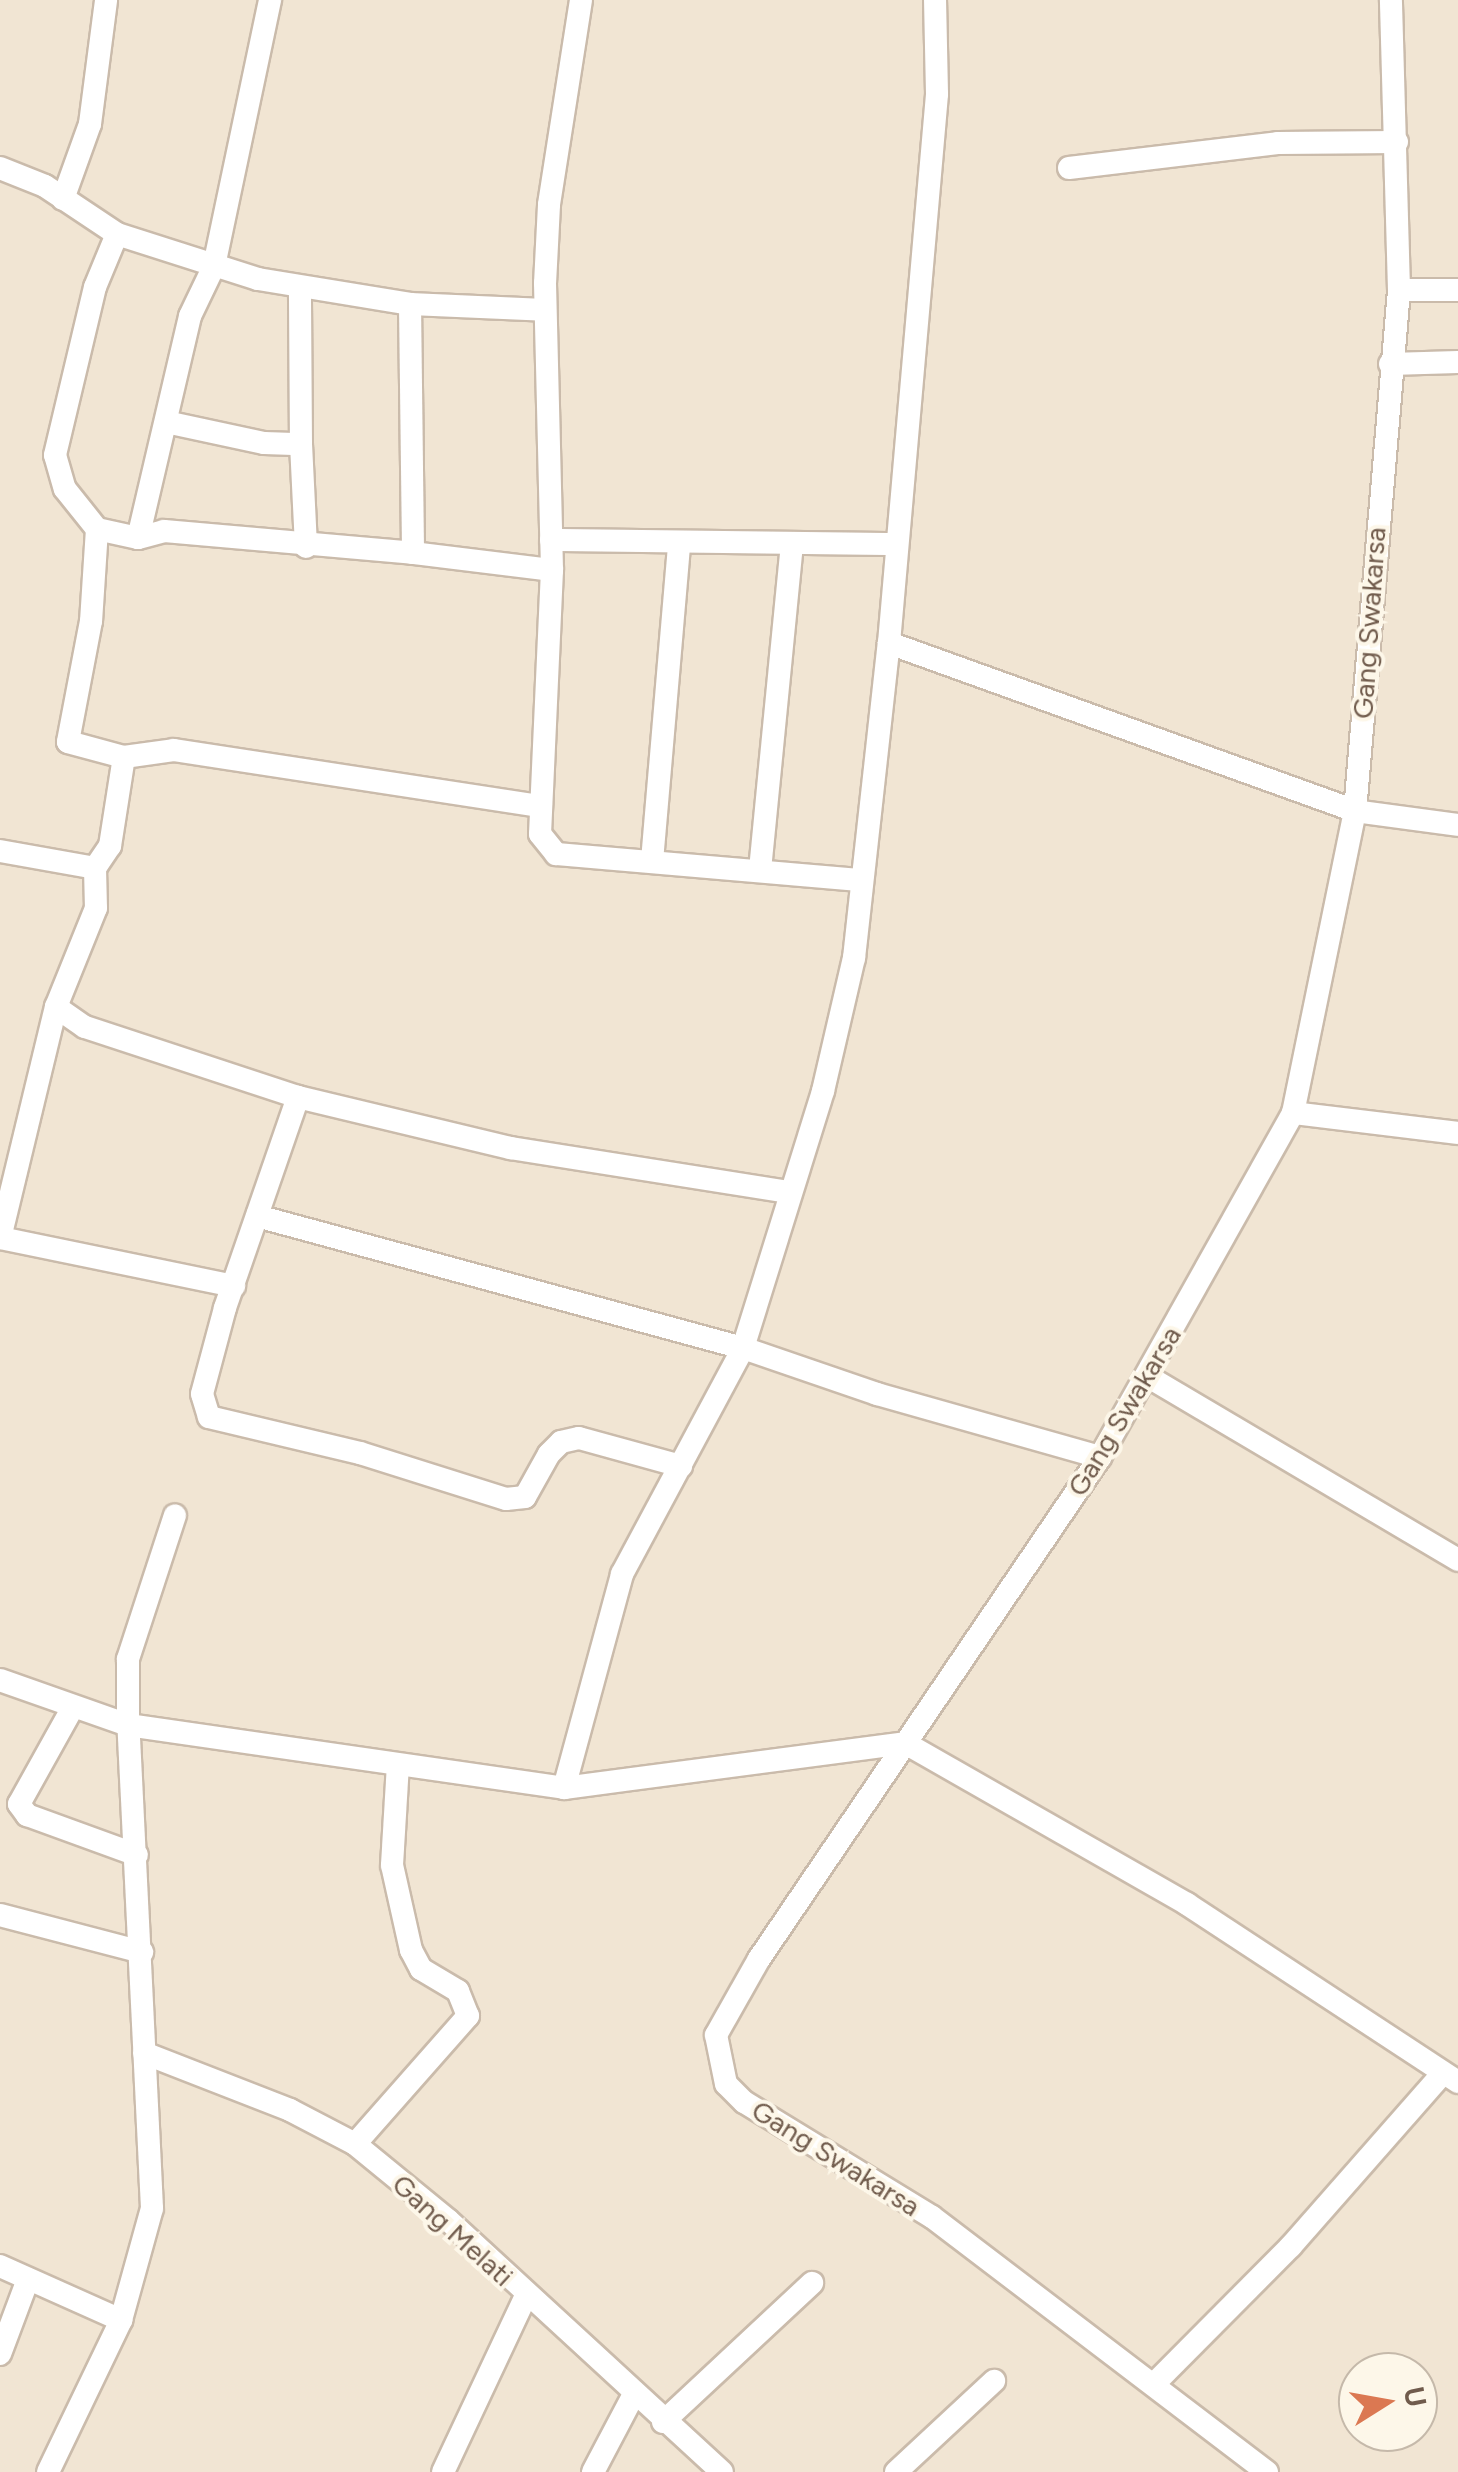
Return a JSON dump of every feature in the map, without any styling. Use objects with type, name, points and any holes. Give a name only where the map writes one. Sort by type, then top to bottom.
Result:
[{"type":"street","points":[[63,199],[90,124],[106,0]]},
{"type":"street","points":[[138,538],[190,316],[214,266],[270,0]]},
{"type":"street","points":[[581,0],[549,205],[545,310],[552,570],[540,834],[547,850],[860,880]]},
{"type":"street","points":[[564,1788],[622,1574],[743,1348],[822,1091],[854,958],[889,643],[937,94],[934,0]]},
{"type":"street","name":"Gang Swakarsa","points":[[1268,2472],[932,2218],[744,2102],[722,2074],[716,2035],[726,2010],[1100,1456],[1293,1112],[1356,812],[1398,290],[1391,0]]},
{"type":"street","points":[[1068,168],[1278,143],[1397,142]]},
{"type":"street","points":[[0,168],[63,199],[117,234],[214,266],[300,288],[410,304],[545,310]]},
{"type":"street","points":[[117,234],[95,288],[55,454],[65,489],[97,529],[138,538],[164,531],[552,570]]},
{"type":"street","points":[[300,288],[306,547]]},
{"type":"street","points":[[1398,290],[1458,290]]},
{"type":"street","points":[[410,304],[413,554]]},
{"type":"street","points":[[1390,364],[1458,362]]},
{"type":"street","points":[[166,422],[264,443],[301,444]]},
{"type":"street","points":[[97,529],[91,621],[68,742],[124,757],[174,750],[541,806]]},
{"type":"street","points":[[551,540],[679,545],[896,544]]},
{"type":"street","points":[[652,861],[679,545]]},
{"type":"street","points":[[760,870],[792,545]]},
{"type":"street","points":[[889,643],[1356,812],[1458,825]]},
{"type":"street","points":[[124,757],[110,846],[95,868],[96,908],[56,1007],[0,1238],[234,1286]]},
{"type":"street","points":[[0,851],[95,868]]},
{"type":"street","points":[[56,1007],[85,1027],[298,1097],[511,1148],[790,1192]]},
{"type":"street","points":[[298,1097],[202,1394],[209,1417],[360,1453],[506,1499],[525,1497],[537,1485],[548,1454],[562,1442],[579,1438],[681,1466]]},
{"type":"street","points":[[1293,1112],[1458,1133]]},
{"type":"street","points":[[257,1216],[743,1348],[877,1394],[1100,1456]]},
{"type":"street","points":[[1147,1376],[1301,1461],[1458,1560]]},
{"type":"street","points":[[48,2472],[77,2423],[120,2320],[152,2208],[128,1658],[176,1515]]},
{"type":"street","points":[[0,1680],[128,1725],[564,1788],[905,1743],[1186,1904],[1451,2077],[1154,2384]]},
{"type":"street","points":[[74,1707],[19,1804],[27,1815],[137,1854]]},
{"type":"street","points":[[355,2144],[468,2016],[458,1991],[420,1969],[411,1950],[393,1875],[398,1765]]},
{"type":"street","points":[[0,1915],[142,1952]]},
{"type":"street","name":"Gang Melati","points":[[144,2053],[290,2110],[355,2144],[448,2220],[633,2396],[722,2472]]},
{"type":"street","points":[[0,2266],[120,2320]]},
{"type":"street","points":[[0,2354],[28,2279]]},
{"type":"street","points":[[663,2422],[812,2283]]},
{"type":"street","points":[[443,2472],[526,2296]]},
{"type":"street","points":[[896,2472],[994,2381]]},
{"type":"street","points":[[593,2472],[633,2396]]},
{"type":"shaded area","points":[[0,0],[1458,0],[1458,2472],[0,2472]]}]
